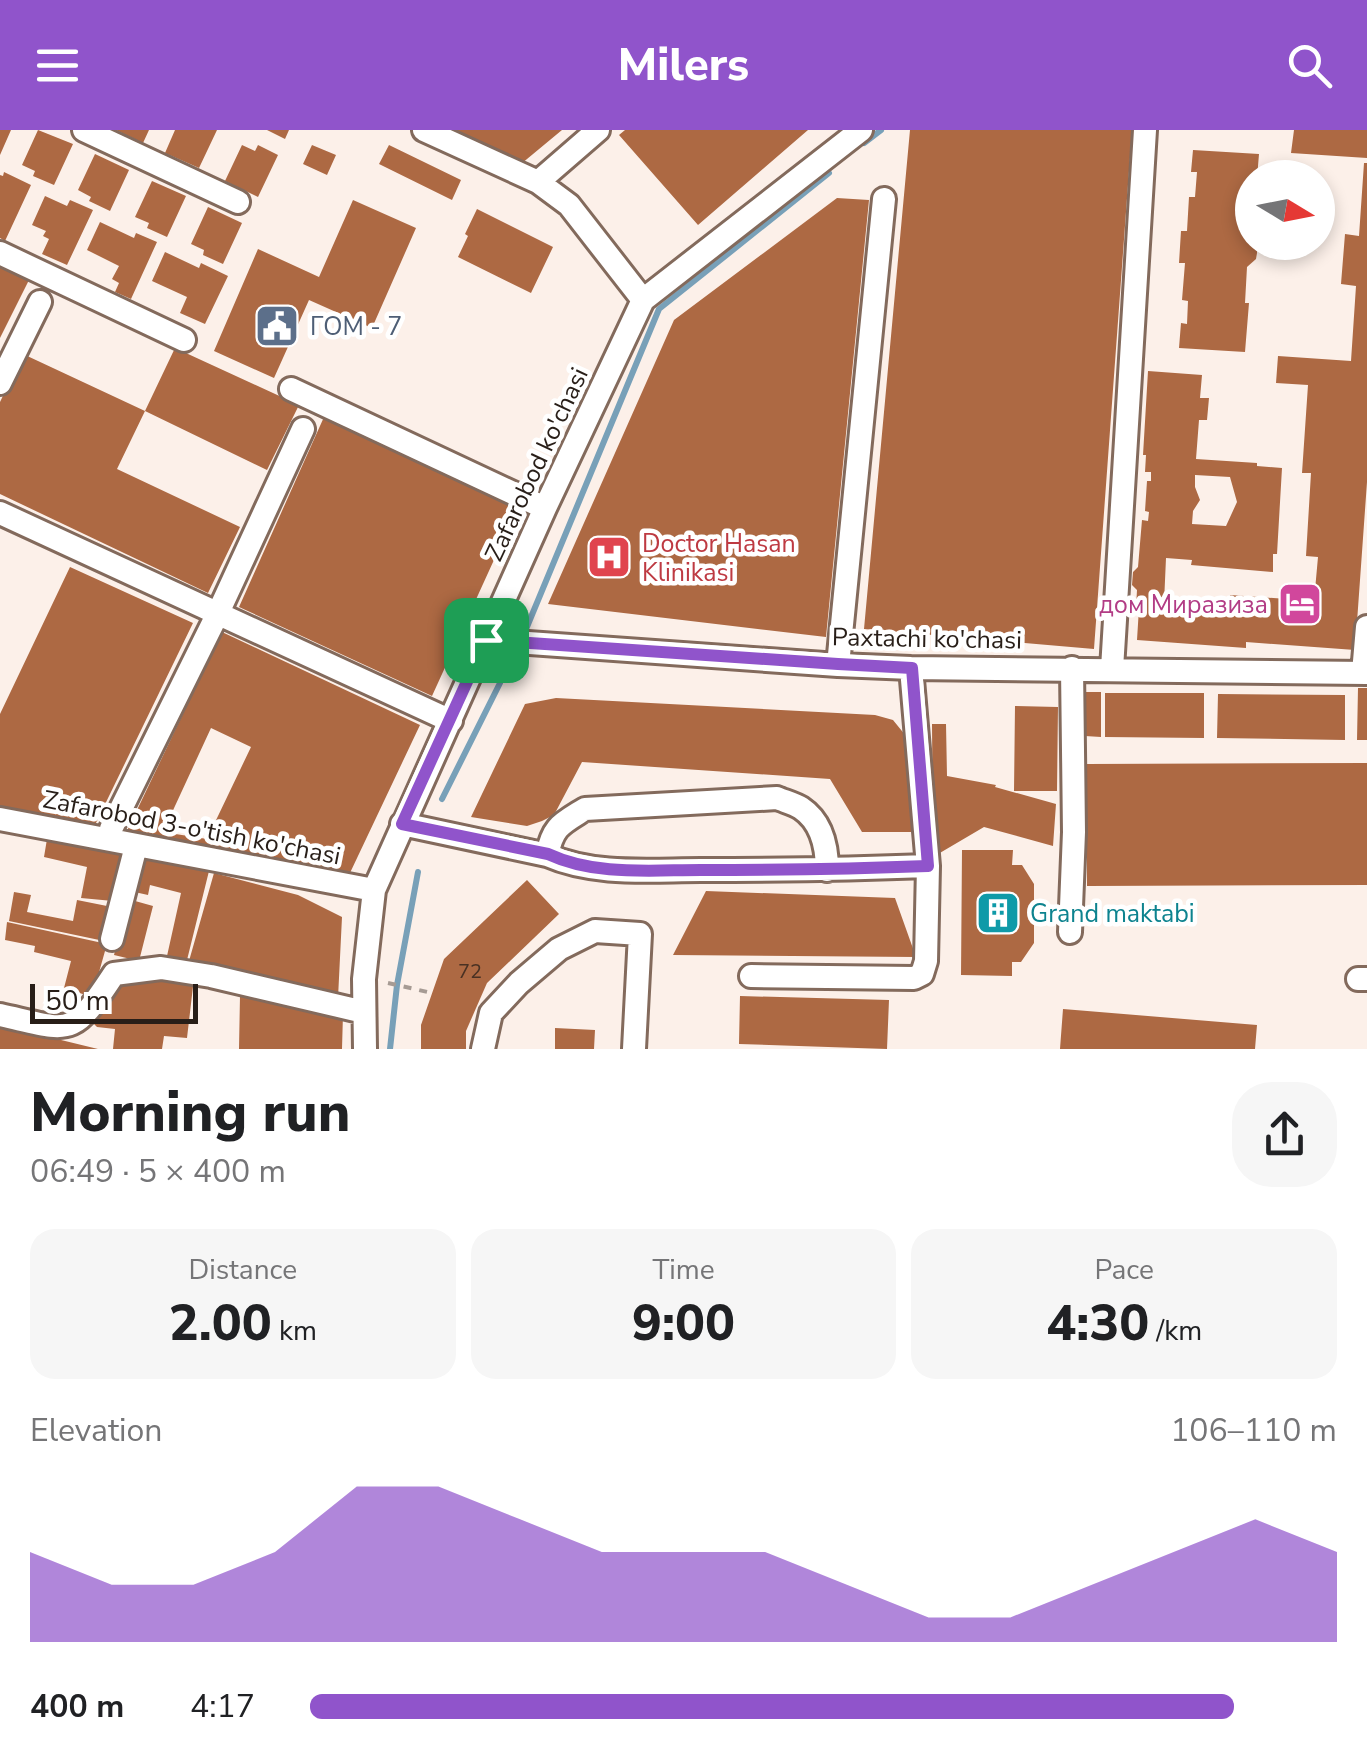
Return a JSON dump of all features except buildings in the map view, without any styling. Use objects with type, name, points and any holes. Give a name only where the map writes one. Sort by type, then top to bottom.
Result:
[{"type":"street","points":[[84,130],[238,202]]},
{"type":"street","points":[[424,130],[538,182],[569,204],[644,300]]},
{"type":"street","points":[[538,182],[598,130]]},
{"type":"street","name":"Zafarobod ko'chasi","points":[[365,1049],[364,979],[374,890],[545,508],[644,300],[861,130]]},
{"type":"street","points":[[1112,669],[1145,130]]},
{"type":"street","points":[[838,664],[884,199]]},
{"type":"street","points":[[0,253],[184,340]]},
{"type":"street","points":[[0,383],[40,302]]},
{"type":"street","points":[[291,389],[545,508]]},
{"type":"street","points":[[111,829],[218,613],[303,428]]},
{"type":"street","points":[[0,513],[450,721]]},
{"type":"street","points":[[1365,673],[1367,627]]},
{"type":"street","name":"Paxtachi ko'chasi","points":[[486,640],[912,668],[1365,673]]},
{"type":"street","points":[[751,976],[914,978],[922,974],[926,962],[928,866],[912,668]]},
{"type":"street","points":[[1070,932],[1074,832],[1072,668]]},
{"type":"street","points":[[548,854],[551,836],[562,822],[585,809],[777,798],[802,808],[819,829],[827,849],[827,870]]},
{"type":"street","name":"Zafarobod 3-o'tish ko'chasi","points":[[0,819],[374,890]]},
{"type":"street","points":[[402,824],[548,854],[564,862],[604,870],[928,866]]},
{"type":"street","points":[[112,939],[136,846]]},
{"type":"street","points":[[483,1049],[492,1013],[519,984],[559,949],[595,930],[640,934],[634,1049]]},
{"type":"street","points":[[0,1015],[68,1027],[92,1008],[114,974],[161,968],[364,1012]]},
{"type":"path","points":[[364,979],[432,993]]},
{"type":"waterway","points":[[864,143],[881,130]]},
{"type":"waterway","points":[[524,634],[659,309],[829,173]]},
{"type":"waterway","points":[[442,799],[500,683]]},
{"type":"waterway","points":[[390,1049],[397,985],[418,872]]},
{"type":"place","name":"ГОМ - 7","points":[[277,326]]},
{"type":"place","name":"Doctor Hasan Klinikasi","points":[[609,557]]},
{"type":"place","name":"дом Миразиза","points":[[1300,604]]},
{"type":"place","name":"Grand maktabi","points":[[998,913]]},
{"type":"route","points":[[486,640],[912,668],[928,866],[604,870],[564,862],[548,854],[402,824],[486,640]]}]
